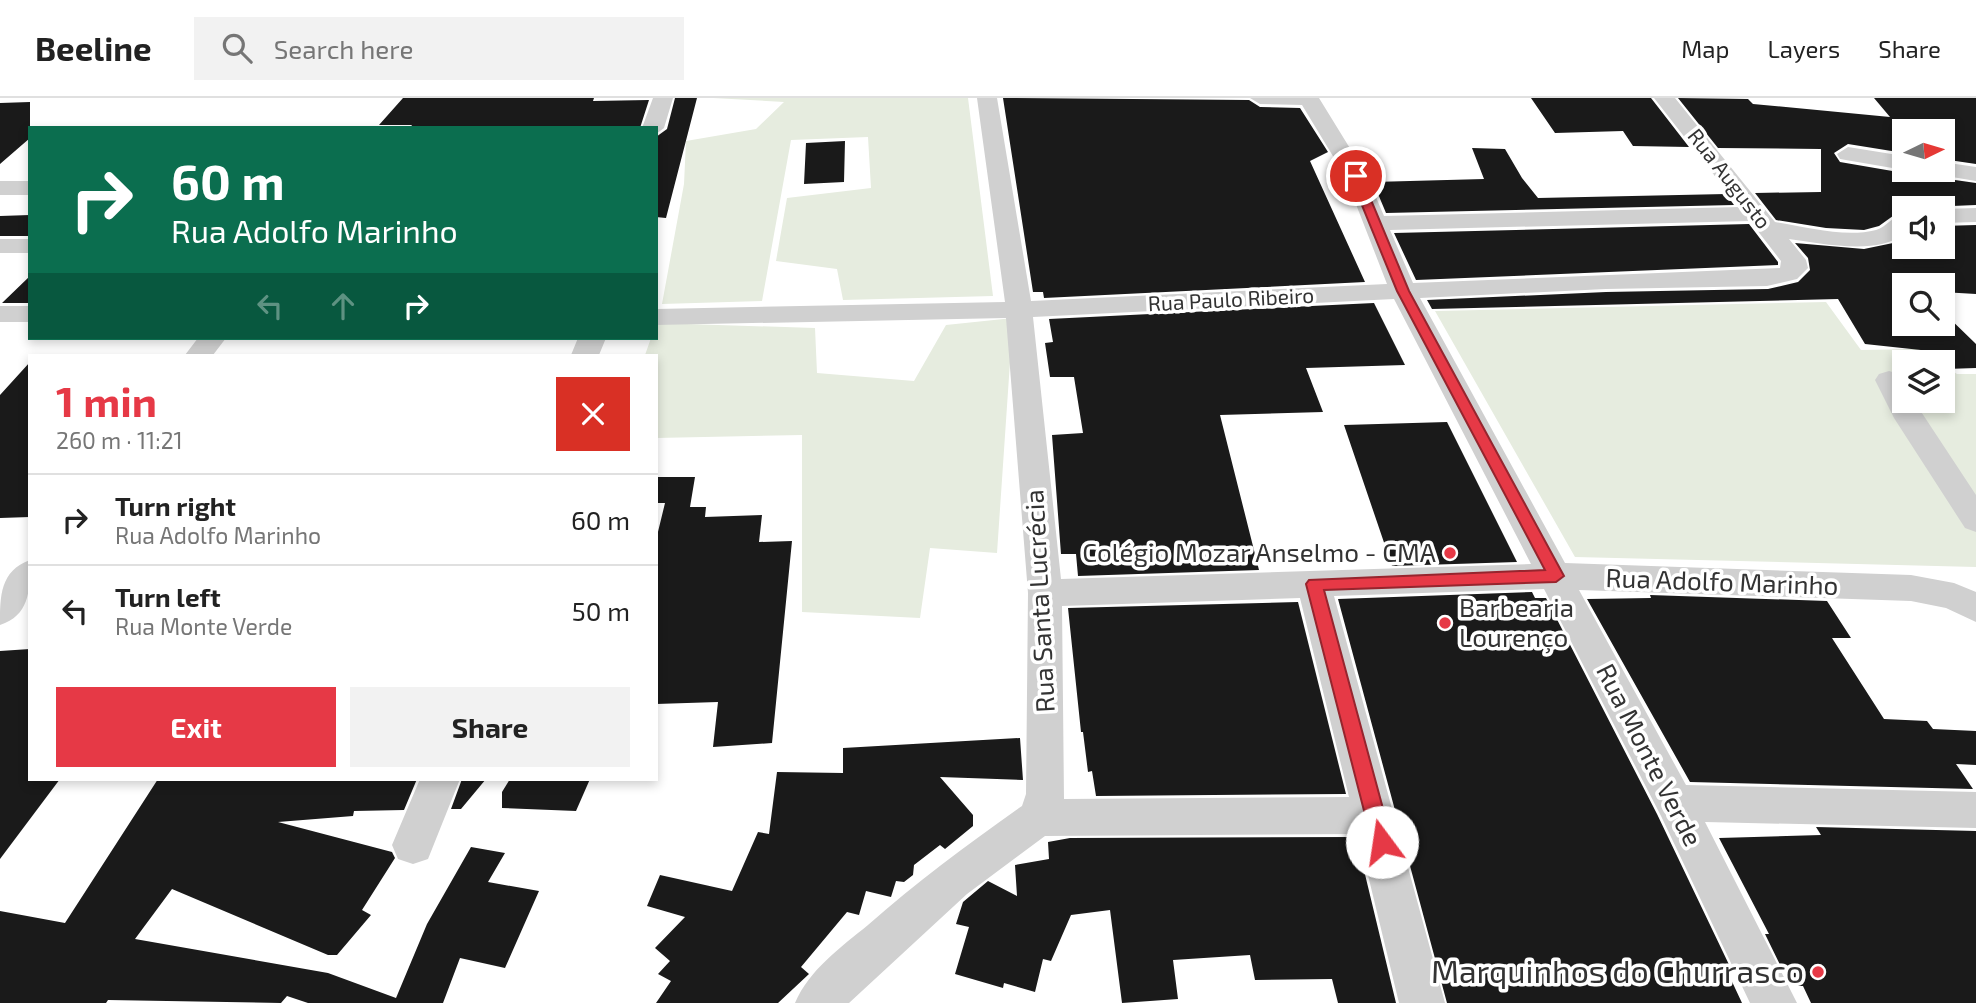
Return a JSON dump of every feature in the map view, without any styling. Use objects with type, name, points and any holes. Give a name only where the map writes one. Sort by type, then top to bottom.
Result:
[{"type":"street","points":[[654,126],[663,98]]},
{"type":"street","name":"Rua Santa Lucrécia","points":[[987,98],[1019,310],[1045,593],[1046,794],[1038,818]]},
{"type":"street","points":[[1260,98],[1309,98]]},
{"type":"street","name":"Rua Monte Verde","points":[[1309,98],[1356,176],[1403,291],[1675,803],[1774,1003]]},
{"type":"street","name":"Rua Augusto","points":[[1664,98],[1793,260]]},
{"type":"street","points":[[1848,154],[1892,161]]},
{"type":"street","points":[[1955,171],[1976,174]]},
{"type":"street","points":[[0,188],[28,187]]},
{"type":"street","points":[[1955,216],[1976,215]]},
{"type":"street","points":[[1376,223],[1762,221],[1835,236],[1877,236],[1892,230]]},
{"type":"street","points":[[0,246],[28,246]]},
{"type":"street","name":"Rua Paulo Ribeiro","points":[[658,317],[1019,310],[1606,281],[1767,278],[1788,274],[1795,268],[1793,260]]},
{"type":"street","points":[[0,314],[28,314]]},
{"type":"street","points":[[200,354],[210,340]]},
{"type":"street","points":[[1889,380],[1909,418],[1976,520]]},
{"type":"street","points":[[0,611],[28,576]]},
{"type":"street","name":"Rua Adolfo Marinho","points":[[1045,593],[1556,576],[1911,588],[1954,596],[1976,608]]},
{"type":"street","points":[[1314,584],[1422,1003]]},
{"type":"street","points":[[413,845],[439,781]]},
{"type":"street","points":[[1675,803],[1976,810]]},
{"type":"street","points":[[818,1003],[850,969],[951,880],[1038,818],[1375,815]]},
{"type":"shaded area","points":[[713,98],[968,98],[993,296],[843,300],[837,269],[776,261],[787,198],[871,188],[868,137],[791,140],[762,301],[662,304],[684,184],[686,141],[756,129],[784,102]]},
{"type":"shaded area","points":[[1826,302],[1861,350],[1917,349],[1919,350],[1892,350],[1892,413],[1955,413],[1955,373],[1976,374],[1976,567],[1575,557],[1435,311]]},
{"type":"shaded area","points":[[1013,318],[997,553],[930,548],[920,618],[802,612],[802,435],[658,438],[658,354],[645,354],[650,340],[658,340],[658,323],[815,328],[817,373],[914,381],[946,325]]},
{"type":"building","points":[[403,98],[649,100],[641,126],[379,125]]},
{"type":"building","points":[[675,98],[697,98],[666,218],[658,217],[658,136],[667,129]]},
{"type":"building","points":[[1003,98],[1249,100],[1260,107],[1300,108],[1328,152],[1310,161],[1365,282],[1044,298],[1043,292],[1033,292]]},
{"type":"building","points":[[1531,98],[1651,98],[1689,147],[1633,146],[1623,131],[1555,133]]},
{"type":"building","points":[[1678,98],[1748,99],[1753,104],[1890,117],[1874,98],[1976,98],[1976,164],[1955,161],[1955,119],[1892,119],[1892,151],[1848,144],[1834,153],[1840,162],[1892,171],[1892,182],[1955,180],[1976,183],[1976,205],[1955,206],[1955,196],[1892,196],[1892,217],[1879,226],[1864,230],[1826,228],[1776,220],[1755,193],[1821,192],[1821,149],[1718,148]]},
{"type":"building","points":[[30,102],[28,140],[0,164],[0,103]]},
{"type":"building","points":[[845,141],[844,182],[804,184],[806,143]]},
{"type":"building","points":[[1472,148],[1505,149],[1538,198],[1726,194],[1734,205],[1386,213],[1373,182],[1484,179]]},
{"type":"building","points":[[28,215],[28,236],[0,236],[0,216]]},
{"type":"building","points":[[1749,224],[1778,265],[1416,280],[1394,233]]},
{"type":"building","points":[[1976,225],[1976,294],[1955,293],[1955,273],[1892,273],[1892,336],[1955,336],[1955,324],[1976,344],[1976,368],[1955,369],[1955,350],[1921,350],[1865,344],[1838,299],[1432,309],[1427,300],[1606,292],[1768,289],[1798,282],[1810,270],[1808,258],[1795,243],[1864,249],[1892,243],[1892,259],[1955,259],[1955,226]]},
{"type":"building","points":[[28,278],[28,303],[2,303]]},
{"type":"building","points":[[1374,303],[1405,365],[1306,368],[1323,412],[1220,415],[1259,570],[1078,576],[1076,554],[1061,554],[1052,435],[1083,433],[1074,377],[1050,377],[1045,343],[1053,342],[1049,319]]},
{"type":"building","points":[[28,364],[28,517],[0,518],[0,395]]},
{"type":"building","points":[[1447,422],[1517,562],[1392,566],[1344,425]]},
{"type":"building","points":[[658,477],[695,477],[690,507],[706,507],[705,517],[762,515],[759,542],[792,541],[772,743],[713,747],[718,702],[658,704],[658,532],[665,503],[658,503]]},
{"type":"building","points":[[1532,592],[1535,598],[1546,598],[1657,814],[1733,973],[1728,973],[1742,1003],[1447,1003],[1338,599]]},
{"type":"building","points":[[1650,595],[1827,601],[1851,638],[1832,638],[1884,719],[1927,721],[1933,729],[1976,731],[1976,765],[1956,764],[1973,789],[1690,782],[1587,599],[1651,598]]},
{"type":"building","points":[[1298,602],[1346,794],[1096,796],[1092,771],[1088,772],[1081,732],[1068,608]]},
{"type":"building","points":[[28,649],[28,781],[58,781],[0,859],[0,651]]},
{"type":"building","points":[[1020,738],[1023,780],[940,777],[973,815],[973,826],[945,849],[940,845],[914,865],[913,875],[904,882],[896,881],[891,897],[866,891],[859,915],[847,912],[801,967],[809,974],[778,1003],[656,1003],[671,981],[658,974],[670,961],[655,948],[685,917],[647,906],[660,875],[732,891],[758,832],[769,834],[777,772],[843,773],[843,748]]},
{"type":"building","points":[[157,781],[416,781],[404,810],[354,811],[353,816],[278,822],[392,852],[395,858],[362,910],[371,915],[337,955],[328,955],[172,889],[135,939],[328,973],[396,998],[427,924],[471,847],[505,853],[488,882],[539,891],[505,968],[460,958],[443,1003],[308,1003],[287,996],[281,1003],[108,1000],[106,1003],[0,1003],[0,911],[65,923]]},
{"type":"building","points":[[461,781],[484,781],[461,809],[451,809]]},
{"type":"building","points":[[509,781],[589,781],[576,811],[502,808],[502,792]]},
{"type":"building","points":[[1816,827],[1976,831],[1976,1003],[1811,1003],[1803,986],[1796,986],[1789,973],[1784,973],[1765,934],[1769,934],[1719,838],[1821,835]]},
{"type":"building","points":[[1356,837],[1396,1003],[1338,1003],[1332,979],[1255,980],[1250,955],[1173,960],[1178,999],[1122,1003],[1110,910],[1071,915],[1051,961],[1043,959],[1035,992],[1004,983],[1003,988],[955,974],[969,927],[956,924],[963,902],[988,881],[1017,896],[1015,865],[1049,859],[1048,842],[1070,838]]},
{"type":"place","name":"Colégio Mozar Anselmo - CMA","points":[[1450,553]]},
{"type":"place","name":"Barbearia Lourenço","points":[[1445,623]]},
{"type":"place","name":"Marquinhos do Churrasco","points":[[1818,972]]},
{"type":"route","points":[[1356,176],[1403,291],[1556,576],[1314,584],[1382,842]]}]
